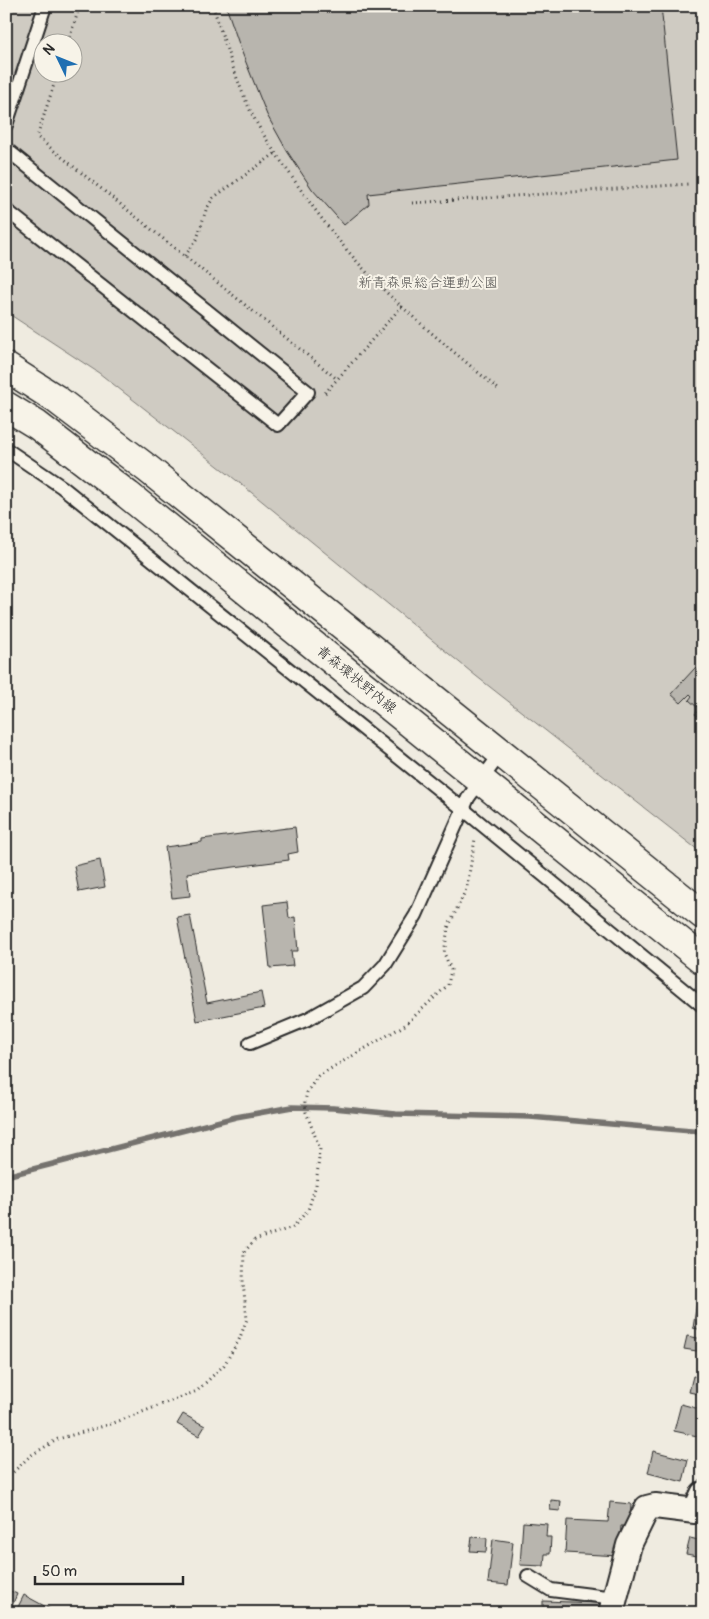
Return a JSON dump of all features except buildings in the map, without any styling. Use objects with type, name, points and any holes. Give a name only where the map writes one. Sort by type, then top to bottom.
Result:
[{"type":"main road","points":[[6,367],[56,399],[148,469],[703,915]]},
{"type":"main road","name":"青森環状野内線","points":[[6,406],[37,425],[128,494],[703,960]]},
{"type":"main road","points":[[353,676],[373,651]]},
{"type":"street","points":[[613,1605],[629,1545],[647,1508],[655,1506],[695,1511],[703,1494]]},
{"type":"lane","points":[[6,124],[46,6]]},
{"type":"lane","points":[[6,149],[308,392],[278,425],[6,210]]},
{"type":"lane","points":[[6,448],[62,487],[463,809],[703,1006]]},
{"type":"lane","points":[[250,1043],[308,1019],[363,988],[385,965],[416,915],[468,798],[500,753]]},
{"type":"lane","points":[[528,1576],[551,1590],[613,1605]]},
{"type":"path","points":[[71,32],[80,6]]},
{"type":"path","points":[[213,6],[226,51],[250,111],[302,192],[341,243],[386,291],[438,340],[498,388]]},
{"type":"path","points":[[55,82],[37,137],[337,379]]},
{"type":"path","points":[[184,256],[197,239],[206,210],[213,198],[276,153]]},
{"type":"path","points":[[412,203],[689,184]]},
{"type":"path","points":[[324,394],[402,306]]},
{"type":"path","points":[[6,1478],[30,1456],[58,1439],[111,1424],[197,1391],[224,1365],[239,1340],[247,1319],[243,1283],[244,1252],[255,1240],[293,1227],[308,1210],[316,1185],[320,1149],[306,1112],[307,1092],[318,1076],[405,1025],[448,985],[451,970],[444,953],[448,928],[467,887],[478,822]]},
{"type":"green space","name":"新青森県総合運動公園","points":[[6,6],[703,6],[703,854],[476,676],[241,484],[99,373],[6,312]]},
{"type":"waterway","points":[[6,1176],[236,1117],[292,1107],[333,1108],[396,1114],[530,1117],[703,1132]]}]
